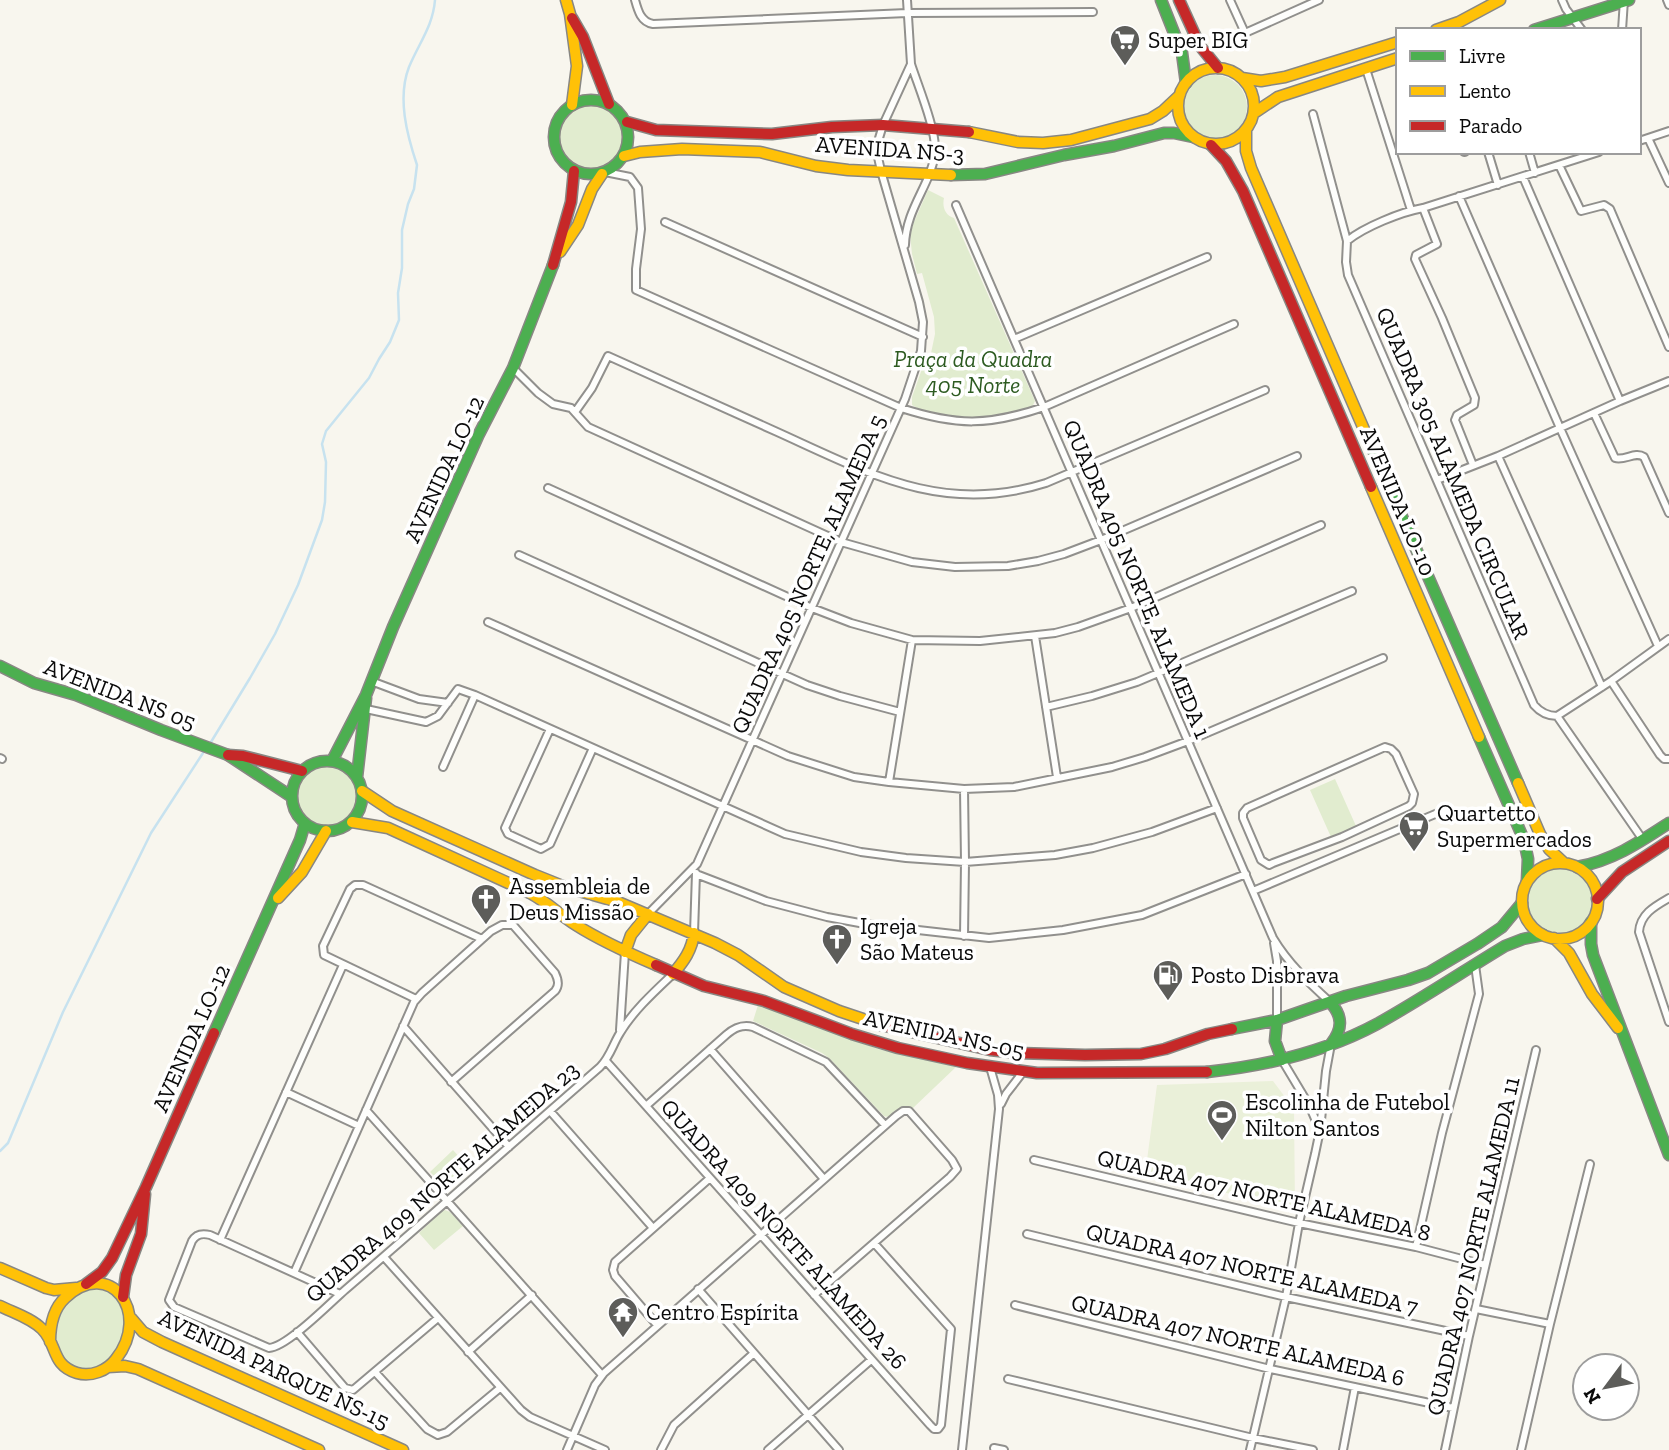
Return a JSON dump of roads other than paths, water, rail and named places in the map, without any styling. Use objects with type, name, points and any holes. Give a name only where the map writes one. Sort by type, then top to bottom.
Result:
[{"type":"street","points":[[566,0],[577,66],[572,105]]},
{"type":"street","points":[[635,0],[645,21],[653,24],[907,13],[1093,12]]},
{"type":"street","name":"QUADRA 405 NORTE, ALAMEDA 5","points":[[905,251],[908,224],[935,151],[932,129],[911,64],[907,0]]},
{"type":"street","points":[[1161,0],[1181,50],[1186,83]]},
{"type":"street","points":[[1179,0],[1200,46],[1218,68]]},
{"type":"street","points":[[1230,0],[1245,33],[1309,2],[1319,0]]},
{"type":"street","points":[[1442,28],[1500,0]]},
{"type":"street","points":[[1562,0],[1580,28]]},
{"type":"street","points":[[1559,26],[1573,18],[1626,0],[1622,28]]},
{"type":"street","points":[[570,14],[583,37],[609,104],[627,122],[629,139],[624,156],[604,173]]},
{"type":"street","points":[[1186,83],[1200,71],[1218,68],[1229,70],[1242,78],[1261,81],[1285,77],[1396,43]]},
{"type":"street","points":[[1254,113],[1278,97],[1396,59]]},
{"type":"street","name":"QUADRA 405 NORTE, ALAMEDA 5","points":[[696,864],[918,365],[923,337],[921,312],[876,148],[883,125],[911,64]]},
{"type":"street","points":[[1366,69],[1411,210]]},
{"type":"street","points":[[1211,145],[1231,142],[1246,131],[1255,105],[1252,93],[1242,78]]},
{"type":"street","name":"AVENIDA NS-3","points":[[627,122],[656,130],[772,134],[832,127],[883,125],[979,133],[1029,143],[1099,134],[1150,118],[1163,111],[1179,96],[1186,83]]},
{"type":"street","points":[[1179,96],[1180,118],[1193,137]]},
{"type":"street","points":[[609,104],[584,100],[572,105],[558,119],[554,141],[557,153],[574,171],[630,177],[638,188],[641,229],[636,290],[901,408],[941,419],[973,422],[1004,419],[1044,407],[1234,324]]},
{"type":"street","name":"QUADRA 305 ALAMEDA CIRCULAR","points":[[1312,114],[1347,241],[1348,275],[1534,705],[1543,713],[1558,716]]},
{"type":"street","name":"AVENIDA LO-10","points":[[1246,131],[1246,151],[1251,168],[1353,404],[1538,829],[1549,849],[1564,863]]},
{"type":"street","points":[[1641,140],[1669,131]]},
{"type":"street","name":"AVENIDA NS-3","points":[[624,156],[681,149],[760,152],[816,166],[848,170],[953,175],[985,173],[1164,133],[1193,137],[1211,145]]},
{"type":"street","points":[[1648,138],[1669,183]]},
{"type":"street","name":"AVENIDA LO-10","points":[[1211,145],[1229,166],[1243,191],[1511,809],[1526,847],[1527,881]]},
{"type":"street","points":[[1489,154],[1498,185]]},
{"type":"street","points":[[1530,154],[1535,173]]},
{"type":"street","points":[[1347,241],[1357,233],[1411,210],[1593,154]]},
{"type":"street","points":[[1559,166],[1581,211],[1608,206],[1667,336],[1669,347]]},
{"type":"street","name":"AVENIDA LO-12","points":[[332,761],[366,695],[393,627],[478,436],[513,368],[556,258],[571,202],[574,171]]},
{"type":"street","name":"AVENIDA LO-12","points":[[556,258],[578,225],[592,189],[604,173]]},
{"type":"street","points":[[1523,177],[1620,401]]},
{"type":"street","points":[[1459,196],[1658,646]]},
{"type":"street","name":"QUADRA 405 NORTE, ALAMEDA 1","points":[[956,205],[1273,938]]},
{"type":"street","points":[[1423,208],[1437,244],[1419,253],[1415,259],[1475,398],[1474,405],[1457,415],[1455,420],[1473,465]]},
{"type":"street","points":[[665,222],[923,337]]},
{"type":"street","points":[[1014,339],[1207,257]]},
{"type":"street","points":[[575,412],[592,388],[608,356],[871,475],[924,491],[969,495],[996,494],[1046,484],[1265,390]]},
{"type":"street","points":[[513,368],[553,404],[571,408],[588,427],[841,542],[912,562],[933,565],[966,568],[1008,566],[1060,555],[1297,456]]},
{"type":"street","points":[[1437,480],[1669,381]]},
{"type":"street","points":[[1594,413],[1615,458],[1638,454],[1644,457],[1669,513]]},
{"type":"street","points":[[1498,456],[1602,687]]},
{"type":"street","points":[[548,488],[812,608],[851,623],[912,640],[980,641],[1035,636],[1079,627],[1131,608],[1321,525]]},
{"type":"street","points":[[519,555],[807,685],[900,712]]},
{"type":"street","points":[[1046,707],[1111,691],[1159,674],[1352,591]]},
{"type":"street","points":[[488,622],[788,757],[854,777],[964,789],[1014,787],[1112,767],[1145,757],[1383,659]]},
{"type":"street","points":[[1035,636],[1057,778]]},
{"type":"street","points":[[889,782],[912,640]]},
{"type":"street","points":[[1643,840],[1558,716],[1668,641]]},
{"type":"street","name":"AVENIDA NS 05","points":[[0,666],[34,683],[76,695],[228,755],[292,797]]},
{"type":"street","points":[[371,681],[419,699],[448,703]]},
{"type":"street","points":[[1611,681],[1660,755],[1669,759]]},
{"type":"street","points":[[366,709],[425,722],[438,716],[458,689],[785,834],[860,852],[906,858],[965,862],[1055,855],[1152,832],[1217,808]]},
{"type":"street","name":"AVENIDA LO-12","points":[[357,777],[366,695]]},
{"type":"street","points":[[443,767],[475,695]]},
{"type":"street","points":[[551,729],[505,828],[508,834],[541,849],[550,844],[593,748]]},
{"type":"street","points":[[1385,747],[1391,749],[1396,754],[1414,793],[1412,803],[1342,837],[1269,864],[1261,860],[1243,813],[1247,808],[1343,765],[1385,747]]},
{"type":"street","name":"AVENIDA NS 05","points":[[228,755],[243,755],[302,771]]},
{"type":"street","points":[[332,761],[351,769],[357,777],[362,797],[360,808],[352,821],[336,830],[326,831],[305,823],[294,807],[292,797],[293,788],[302,771],[311,764],[332,761]]},
{"type":"street","points":[[964,789],[964,936]]},
{"type":"street","name":"AVENIDA NS-05","points":[[362,791],[393,811],[535,876],[608,898],[694,933],[729,950],[783,987],[839,1011],[907,1032],[990,1050],[1041,1055],[1141,1054],[1208,1034],[1277,1020],[1346,996],[1408,980],[1437,968],[1506,924],[1522,903],[1527,881]]},
{"type":"street","points":[[1253,891],[1440,812],[1487,816],[1511,809]]},
{"type":"street","name":"AVENIDA NS-05","points":[[352,821],[388,828],[530,893],[583,930],[625,952],[704,986],[779,1006],[879,1043],[952,1060],[1023,1072],[1204,1072],[1282,1060],[1331,1044],[1375,1025],[1517,941],[1548,936],[1574,936],[1591,922]]},
{"type":"street","name":"AVENIDA LO-12","points":[[81,1286],[100,1274],[109,1264],[146,1187],[300,840],[305,823]]},
{"type":"street","points":[[1577,867],[1604,862],[1669,823]]},
{"type":"street","name":"AVENIDA LO-12","points":[[271,905],[302,872],[326,831]]},
{"type":"street","points":[[1342,837],[1348,850]]},
{"type":"street","points":[[1597,899],[1622,872],[1669,841]]},
{"type":"street","points":[[1527,881],[1541,868],[1564,863],[1577,867],[1590,879],[1596,890],[1596,911],[1591,922],[1592,952],[1669,1155]]},
{"type":"street","points":[[625,952],[631,935],[696,864]]},
{"type":"street","points":[[673,974],[689,955],[693,942],[696,864]]},
{"type":"street","points":[[696,874],[766,901],[827,917],[865,924],[989,937],[1063,930],[1142,915],[1245,874]]},
{"type":"street","points":[[416,999],[327,958],[323,953],[323,946],[348,893],[355,885],[363,885],[482,939]]},
{"type":"street","points":[[1669,898],[1645,915],[1639,932],[1669,1022]]},
{"type":"street","points":[[1522,903],[1527,920],[1534,928],[1548,936],[1571,957],[1588,988],[1627,1043]]},
{"type":"street","points":[[294,1273],[416,999],[497,927],[511,925],[555,972],[558,982],[555,991],[452,1082]]},
{"type":"street","points":[[1250,1450],[1286,1297],[1320,1130],[1331,1044],[1337,1037],[1342,1020],[1331,1002],[1304,978],[1273,938]]},
{"type":"street","points":[[1273,938],[1277,961],[1275,1041],[1282,1060],[1309,1105],[1320,1130]]},
{"type":"street","name":"QUADRA 409 NORTE ALAMEDA 23","points":[[620,1031],[625,952]]},
{"type":"street","points":[[340,1294],[220,1240],[343,965]]},
{"type":"street","points":[[1416,1247],[1442,1133],[1479,994],[1475,965]]},
{"type":"street","name":"QUADRA 409 NORTE ALAMEDA 23","points":[[220,1240],[206,1234],[198,1235],[192,1241],[169,1296],[170,1302],[174,1307],[275,1348],[384,1257],[606,1061],[620,1031],[673,974]]},
{"type":"street","points":[[403,1026],[509,1147]]},
{"type":"street","points":[[646,1106],[732,1030],[744,1026],[752,1027],[826,1062],[885,1125]]},
{"type":"street","points":[[710,1049],[824,1179]]},
{"type":"street","name":"QUADRA 407 NORTE ALAMEDA 11","points":[[1445,1450],[1536,1050]]},
{"type":"street","name":"QUADRA 409 NORTE ALAMEDA 26","points":[[606,1061],[931,1427],[936,1429],[941,1425],[951,1329],[874,1243]]},
{"type":"street","points":[[961,1450],[999,1109],[990,1067]]},
{"type":"street","points":[[999,1109],[1006,1094],[1023,1072]]},
{"type":"street","points":[[286,1092],[359,1126]]},
{"type":"street","points":[[366,1110],[601,1375]]},
{"type":"street","points":[[550,1111],[653,1228]]},
{"type":"street","points":[[567,1450],[601,1375],[885,1125],[899,1114],[909,1111],[952,1160],[957,1170],[814,1295]]},
{"type":"street","name":"QUADRA 407 NORTE ALAMEDA 8","points":[[1034,1160],[1485,1265]]},
{"type":"street","points":[[1521,1450],[1590,1164]]},
{"type":"street","points":[[657,1325],[615,1276],[615,1262],[710,1178]]},
{"type":"street","name":"AVENIDA LO-12","points":[[123,1297],[125,1277],[141,1234],[146,1187]]},
{"type":"street","name":"QUADRA 407 NORTE ALAMEDA 7","points":[[1027,1234],[1286,1297],[1469,1336]]},
{"type":"street","points":[[384,1257],[516,1406],[526,1414],[605,1450]]},
{"type":"street","points":[[0,1268],[47,1289],[96,1283],[109,1286],[123,1297]]},
{"type":"street","points":[[50,1342],[56,1311],[65,1297],[81,1286]]},
{"type":"street","points":[[698,1289],[839,1450]]},
{"type":"street","points":[[468,1352],[532,1295]]},
{"type":"street","name":"AVENIDA PARQUE NS-15","points":[[107,1367],[117,1358],[130,1331],[130,1310],[123,1297]]},
{"type":"street","name":"QUADRA 407 NORTE ALAMEDA 6","points":[[1015,1305],[1270,1369],[1453,1408]]},
{"type":"street","points":[[0,1306],[43,1329],[60,1362],[74,1372],[93,1373],[107,1367],[125,1366],[138,1369],[319,1450]]},
{"type":"street","points":[[1476,1309],[1550,1324]]},
{"type":"street","name":"AVENIDA PARQUE NS-15","points":[[131,1318],[144,1332],[162,1342],[403,1450]]},
{"type":"street","points":[[297,1332],[345,1388],[351,1390],[356,1389],[438,1318]]},
{"type":"street","points":[[661,1450],[676,1422],[754,1353]]},
{"type":"street","points":[[768,1450],[872,1360]]},
{"type":"street","points":[[375,1372],[427,1429],[441,1435],[500,1388]]},
{"type":"street","points":[[1008,1379],[1313,1450]]},
{"type":"street","points":[[1343,1450],[1355,1387]]},
{"type":"street","points":[[994,1448],[1004,1450]]},
{"type":"waterway","points":[[211,742],[275,634],[298,585],[322,520],[326,462],[322,444],[326,431],[369,378],[390,342],[399,320],[402,230],[414,189],[417,165],[407,129],[405,79],[429,26],[435,0]]},
{"type":"waterway","points":[[0,1151],[8,1143],[63,1012],[151,833],[203,753]]},
{"type":"place","name":"Super BIG","points":[[1125,67]]},
{"type":"place","name":"Quartetto Supermercados","points":[[1414,853]]},
{"type":"place","name":"Assembleia de Deus Missão","points":[[486,926]]},
{"type":"place","name":"Igreja São Mateus","points":[[837,966]]},
{"type":"place","name":"Posto Disbrava","points":[[1168,1002]]},
{"type":"place","name":"Escolinha de Futebol Nilton Santos","points":[[1222,1142]]},
{"type":"place","name":"Centro Espírita","points":[[623,1339]]},
{"type":"park label","name":"Praça da Quadra 405 Norte","points":[[973,372]]}]
